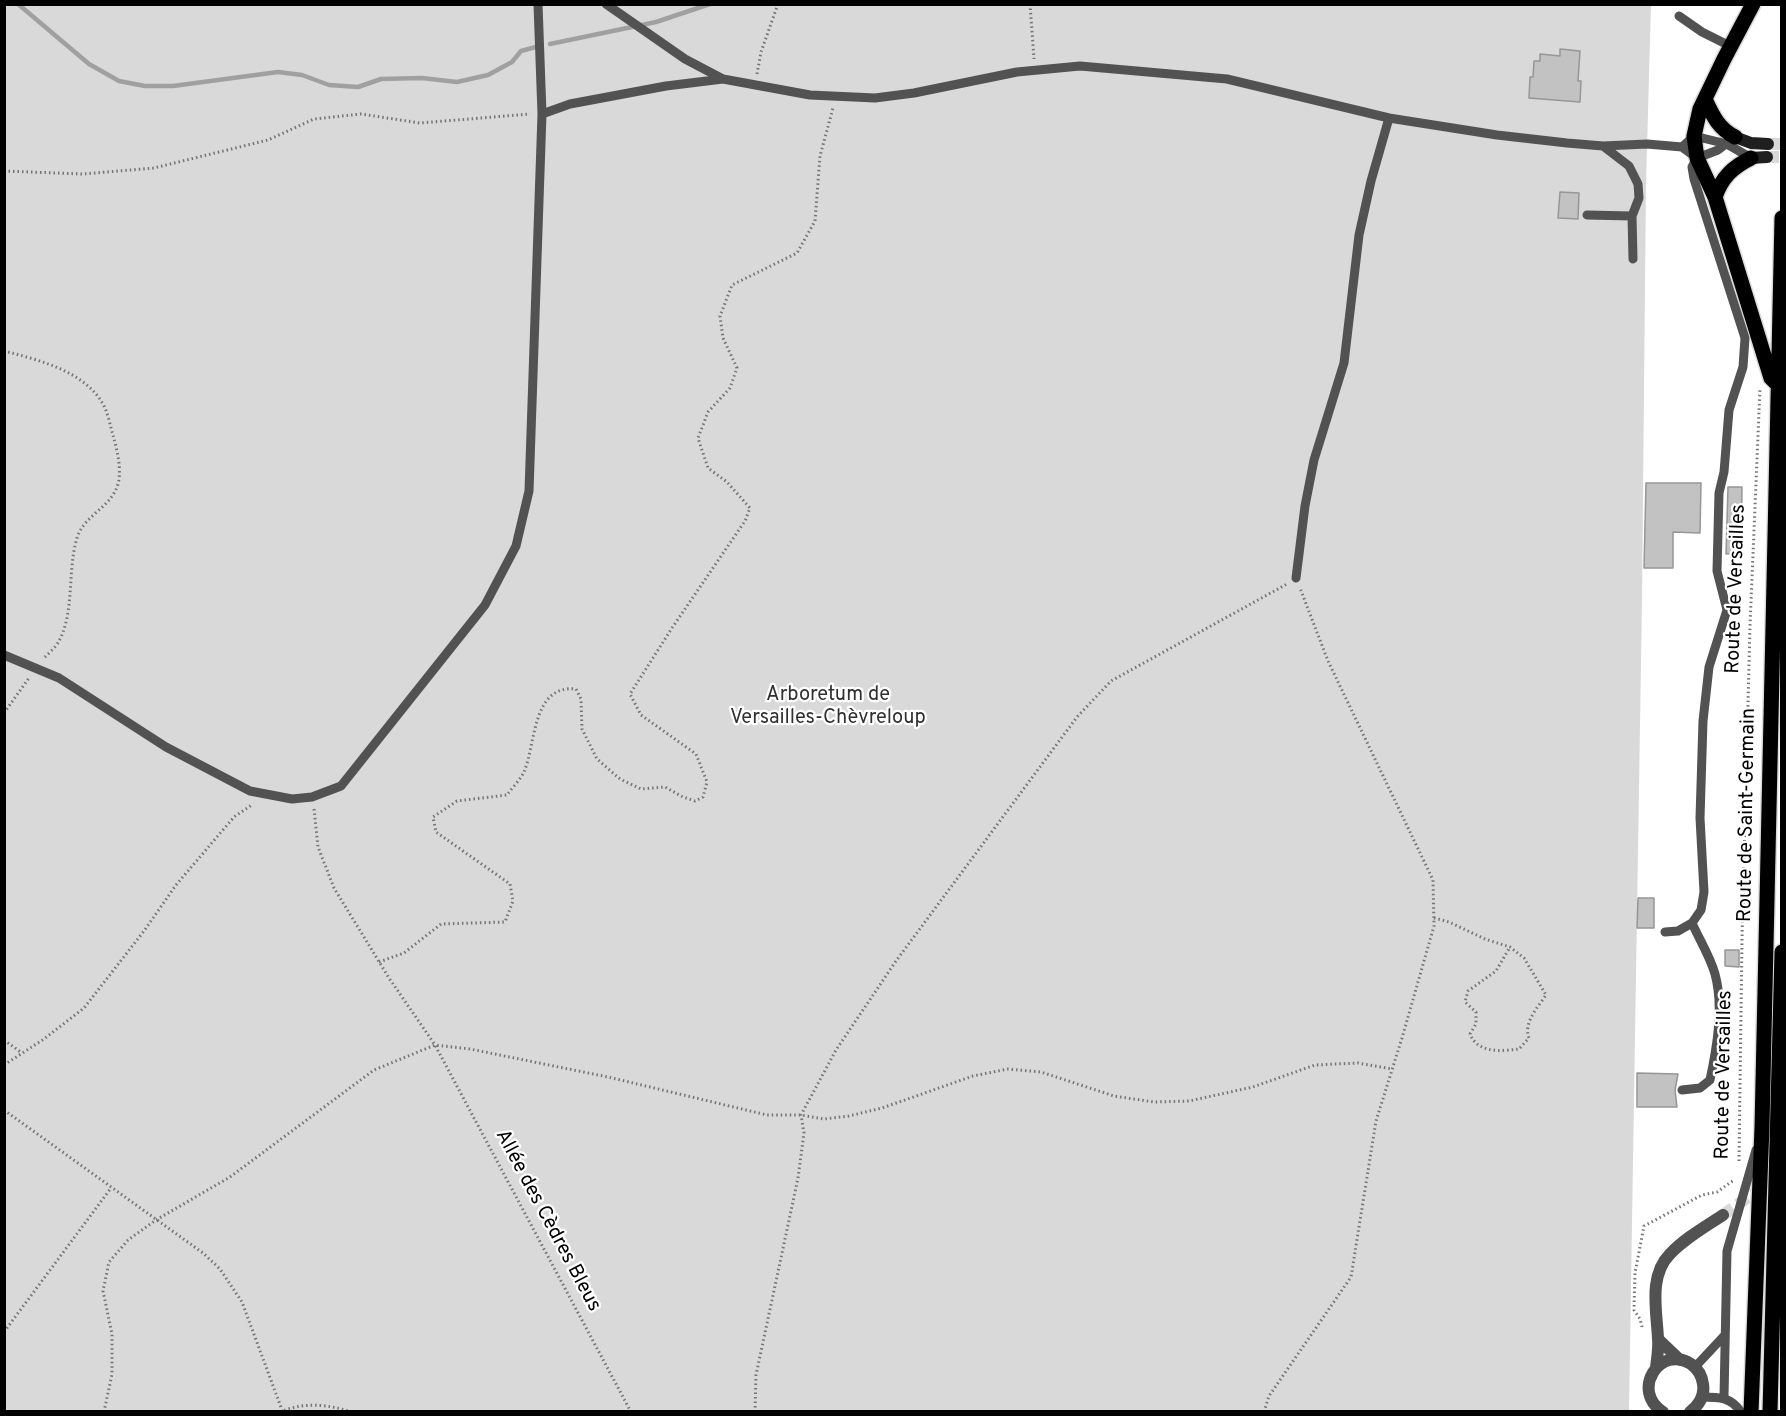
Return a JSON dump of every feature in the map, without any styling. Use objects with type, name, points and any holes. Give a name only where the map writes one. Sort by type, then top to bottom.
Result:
[{"type":"main road","points":[[1753,4],[1700,109],[1694,136],[1697,158],[1715,197],[1736,283],[1771,378],[1779,386]]},
{"type":"main road","points":[[1705,99],[1718,125],[1731,140],[1768,144]]},
{"type":"main road","points":[[1715,197],[1726,175],[1737,165],[1751,158],[1767,157]]},
{"type":"main road","name":"Route de Saint-Germain","points":[[1751,1412],[1762,1127],[1782,218]]},
{"type":"main road","points":[[1770,1412],[1782,952]]},
{"type":"street","points":[[1656,1368],[1658,1339],[1656,1281],[1661,1265],[1681,1243],[1723,1215]]},
{"type":"street","points":[[1658,1339],[1680,1360],[1695,1367],[1703,1381],[1702,1397],[1698,1405],[1690,1412]]},
{"type":"street","points":[[1660,1411],[1653,1404],[1648,1389],[1649,1381],[1656,1368],[1663,1362],[1680,1360]]},
{"type":"lane","points":[[4,655],[59,678],[166,747],[250,791],[292,800],[312,797],[341,786],[485,605],[516,546],[529,491],[542,114],[538,4]]},
{"type":"lane","points":[[606,4],[685,59],[723,79],[835,97],[875,98],[914,93],[1033,69],[1111,67],[1227,79],[1389,118],[1497,135],[1603,146],[1647,144],[1682,147],[1697,158]]},
{"type":"lane","points":[[1679,16],[1702,33],[1730,46]]},
{"type":"lane","points":[[542,114],[570,104],[666,86],[723,79]]},
{"type":"lane","points":[[1296,578],[1305,506],[1314,459],[1344,363],[1359,235],[1389,118]]},
{"type":"lane","points":[[1682,147],[1694,136],[1731,140],[1751,158]]},
{"type":"lane","points":[[1665,932],[1678,931],[1692,923],[1701,910],[1704,892],[1700,818],[1704,710],[1709,667],[1727,610],[1717,571],[1719,493],[1724,472],[1729,410],[1743,368],[1745,338],[1736,283],[1694,178],[1692,167],[1697,158],[1718,150],[1731,140]]},
{"type":"lane","points":[[1603,146],[1629,166],[1638,184],[1639,198],[1632,216],[1634,259]]},
{"type":"lane","points":[[1587,215],[1632,216]]},
{"type":"lane","points":[[1682,1090],[1700,1088],[1710,1080],[1717,1038],[1718,1011],[1714,973],[1692,923]]},
{"type":"lane","points":[[1724,1397],[1727,1251],[1762,1127]]},
{"type":"lane","points":[[1695,1367],[1724,1336]]},
{"type":"lane","points":[[1702,1397],[1724,1397],[1736,1404],[1742,1412]]},
{"type":"path","points":[[755,85],[760,52],[778,4]]},
{"type":"path","points":[[1030,4],[1035,51],[1033,69]]},
{"type":"path","points":[[379,962],[404,953],[441,924],[505,922],[513,901],[510,884],[435,832],[433,817],[457,801],[507,795],[524,773],[538,717],[548,699],[565,687],[576,689],[581,699],[582,729],[593,753],[620,779],[641,789],[665,787],[695,801],[703,797],[707,782],[696,754],[641,715],[630,694],[745,521],[750,508],[727,482],[708,468],[698,438],[708,412],[730,388],[737,368],[723,338],[720,316],[732,285],[797,254],[815,221],[820,156],[835,97]]},
{"type":"path","points":[[4,171],[82,174],[154,168],[268,140],[314,120],[361,114],[420,123],[542,114]]},
{"type":"path","points":[[4,351],[41,360],[69,374],[93,390],[104,405],[119,465],[118,483],[111,499],[86,522],[77,537],[69,583],[68,618],[59,643],[36,668],[4,713]]},
{"type":"path","name":"Route de Versailles","points":[[1739,1166],[1742,939],[1751,604],[1760,387]]},
{"type":"path","points":[[755,1412],[756,1375],[798,1178],[804,1134],[801,1115],[836,1050],[896,961],[1077,717],[1111,681],[1296,578],[1328,661],[1433,880],[1434,926],[1376,1121],[1351,1277],[1269,1396],[1264,1412]]},
{"type":"path","points":[[4,1065],[44,1040],[84,1008],[144,931],[176,885],[227,825],[234,817],[267,795]]},
{"type":"path","name":"Allée des Cèdres Bleus","points":[[312,797],[318,847],[333,888],[435,1045],[632,1412]]},
{"type":"path","points":[[1434,918],[1510,947],[1524,958],[1546,995],[1528,1023],[1529,1038],[1519,1049],[1498,1051],[1480,1046],[1473,1039],[1470,1034],[1476,1024],[1476,1012],[1465,1002],[1468,991],[1497,971],[1510,947]]},
{"type":"path","points":[[4,1040],[22,1053]]},
{"type":"path","points":[[104,1412],[112,1374],[112,1334],[103,1291],[110,1262],[128,1240],[156,1220],[230,1177],[374,1070],[435,1045],[597,1075],[767,1115],[801,1115],[824,1119],[882,1108],[973,1076],[1008,1069],[1041,1072],[1114,1096],[1154,1102],[1189,1101],[1253,1087],[1316,1065],[1358,1063],[1392,1069]]},
{"type":"path","points":[[4,1110],[203,1253],[220,1269],[242,1302],[281,1411],[308,1405],[334,1406],[351,1412]]},
{"type":"path","points":[[1643,1330],[1634,1310],[1635,1273],[1644,1226],[1702,1195],[1717,1192],[1739,1177]]},
{"type":"path","points":[[4,1332],[111,1188]]},
{"type":"green space","name":"Arboretum de Versailles-Chèvreloup","points":[[5,5],[1651,5],[1646,183],[1629,1411],[5,1412]]},
{"type":"building","points":[[1560,49],[1580,51],[1578,81],[1581,81],[1580,102],[1529,98],[1530,77],[1533,77],[1534,61],[1540,61],[1540,54],[1560,56]]},
{"type":"building","points":[[1560,192],[1579,193],[1578,219],[1558,218]]},
{"type":"building","points":[[1646,483],[1701,483],[1700,533],[1673,532],[1673,568],[1644,568]]},
{"type":"building","points":[[1728,487],[1742,487],[1741,553],[1726,554]]},
{"type":"building","points":[[1638,898],[1654,898],[1654,928],[1637,928]]},
{"type":"building","points":[[1725,950],[1739,950],[1739,967],[1725,966]]},
{"type":"building","points":[[1637,1073],[1678,1074],[1675,1090],[1677,1107],[1637,1107]]},
{"type":"waterway","points":[[18,4],[89,64],[119,81],[145,86],[173,86],[278,72],[302,75],[329,85],[358,87],[381,79],[422,78],[457,82],[488,75],[512,62],[521,51],[536,47]]},
{"type":"waterway","points":[[550,44],[656,22],[710,4]]},
{"type":"tunnel","points":[[1768,144],[1782,144]]},
{"type":"tunnel","points":[[1767,157],[1782,157]]},
{"type":"tunnel","points":[[1723,1215],[1764,1186]]}]
